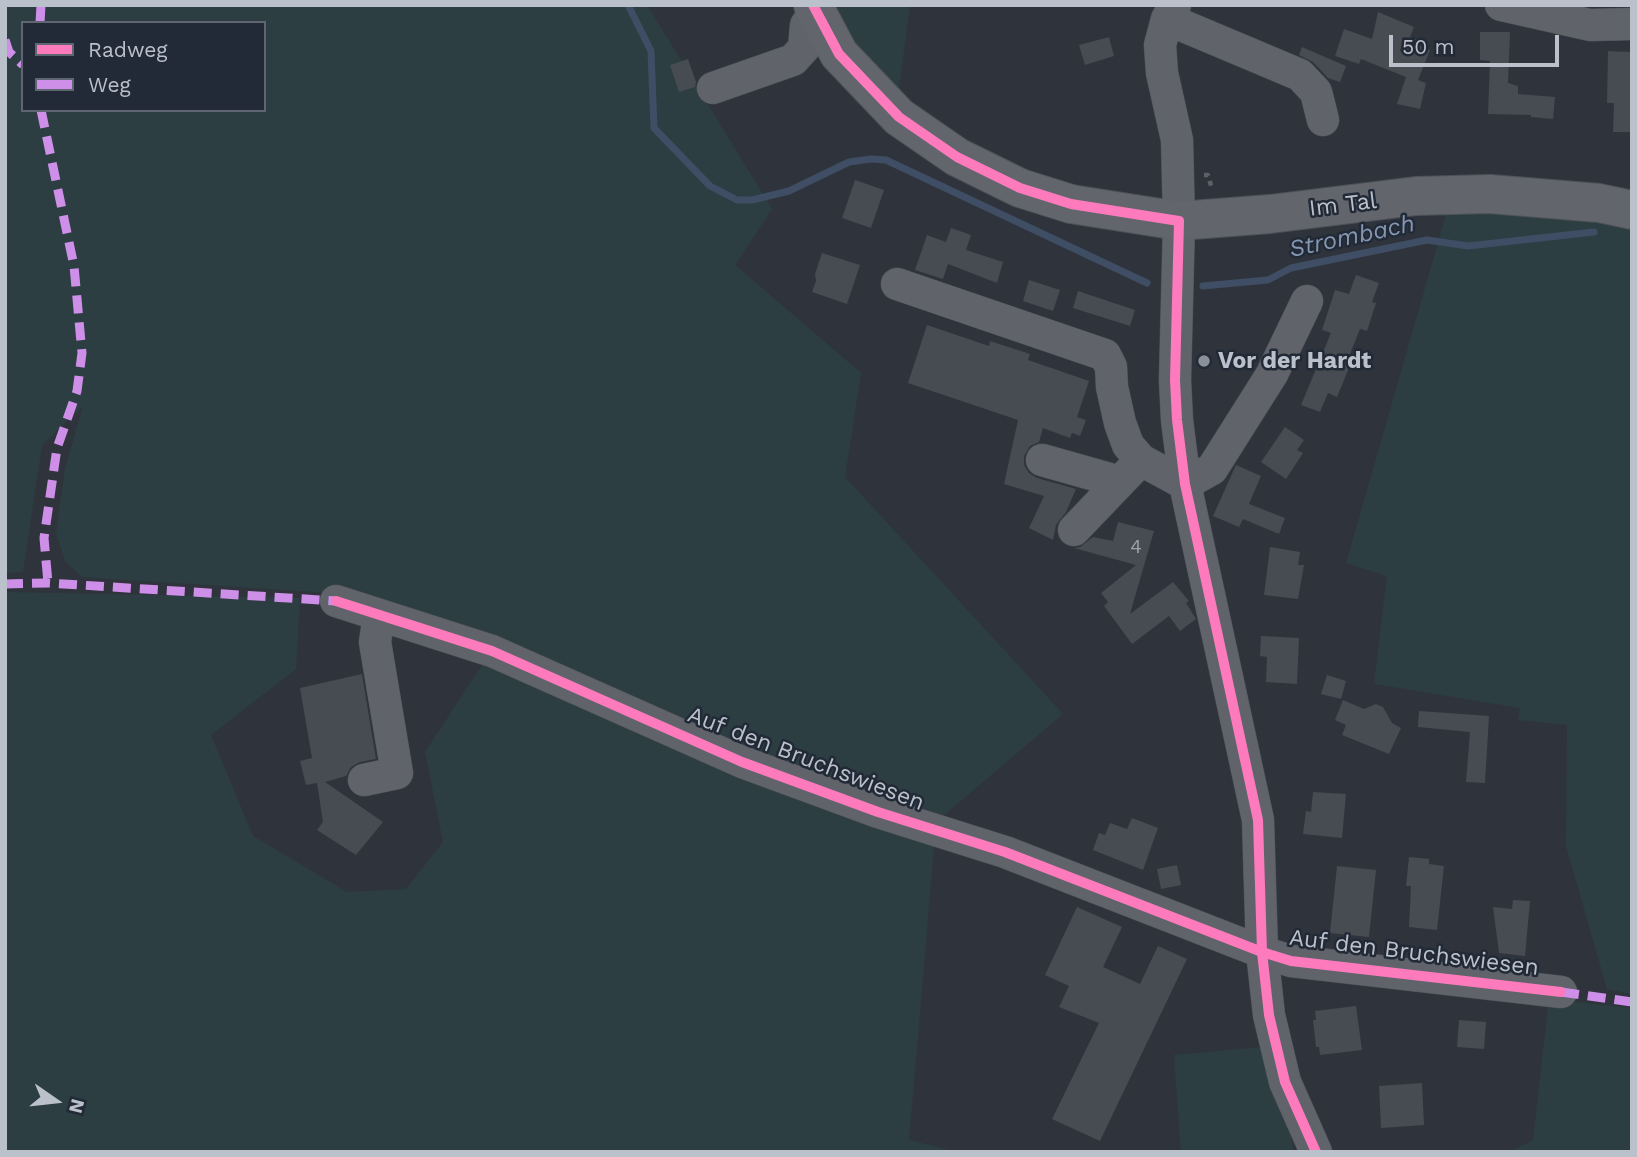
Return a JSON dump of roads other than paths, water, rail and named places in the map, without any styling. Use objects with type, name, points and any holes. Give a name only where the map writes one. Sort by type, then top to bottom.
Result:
[{"type":"main road","name":"Im Tal","points":[[814,9],[839,54],[899,117],[957,157],[1020,188],[1071,204],[1179,220],[1270,214],[1416,196],[1490,194],[1599,204],[1632,210]]},
{"type":"street","points":[[1501,5],[1590,25],[1632,24]]},
{"type":"street","points":[[713,88],[793,60],[804,48],[806,25],[814,9]]},
{"type":"street","points":[[1171,12],[1300,75],[1317,92],[1323,120]]},
{"type":"street","name":"Auf den Bruchswiesen","points":[[1171,12],[1160,45],[1162,74],[1177,140],[1179,220],[1175,380],[1185,484],[1258,820],[1262,952],[1269,1015],[1285,1082],[1316,1152]]},
{"type":"street","points":[[897,284],[1105,355],[1111,368],[1112,387],[1128,445],[1130,471],[1074,530]]},
{"type":"street","points":[[1042,460],[1130,471],[1185,484],[1212,469],[1272,374],[1307,302]]},
{"type":"street","name":"Auf den Bruchswiesen","points":[[336,601],[492,651],[742,762],[878,812],[1005,852],[1262,952],[1291,961],[1561,992]]},
{"type":"street","points":[[363,780],[397,773],[375,642],[379,615]]},
{"type":"waterway","name":"Strombach","points":[[628,5],[651,51],[654,128],[710,186],[737,200],[752,200],[789,191],[849,162],[886,160],[1147,283]]},
{"type":"waterway","name":"Strombach","points":[[1203,286],[1268,280],[1291,268],[1427,240],[1468,246],[1594,232]]},
{"type":"place","name":"Vor der Hardt","points":[[1204,361]]}]
